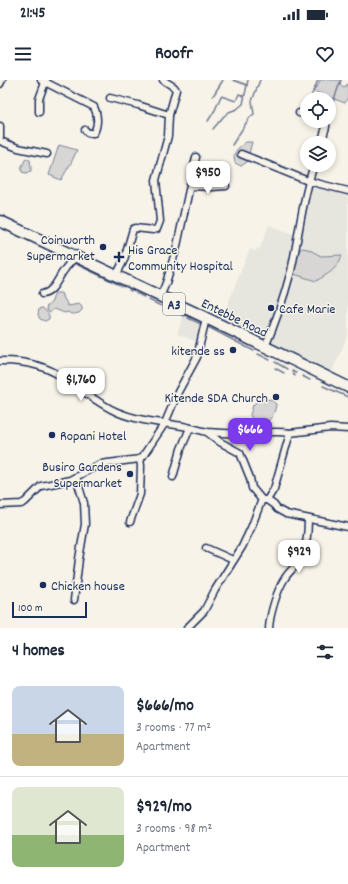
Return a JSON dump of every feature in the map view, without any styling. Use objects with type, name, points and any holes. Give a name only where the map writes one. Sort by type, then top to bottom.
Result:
[{"type":"main road","name":"Entebbe Road","points":[[0,221],[348,387]]},
{"type":"street","points":[[0,84],[2,80]]},
{"type":"street","points":[[116,276],[124,260],[133,229],[153,230],[157,229],[159,226],[160,214],[156,180],[168,136],[169,115],[176,90],[163,80]]},
{"type":"street","points":[[39,112],[39,99],[44,81],[94,107],[97,119],[94,133],[88,133],[85,130]]},
{"type":"street","points":[[110,98],[169,115]]},
{"type":"street","points":[[0,126],[0,137]]},
{"type":"street","points":[[0,141],[18,148],[47,154]]},
{"type":"street","points":[[241,154],[308,180],[348,191]]},
{"type":"street","points":[[160,297],[172,264],[196,157]]},
{"type":"street","points":[[266,347],[279,312],[291,270],[308,180],[311,172]]},
{"type":"street","points":[[190,186],[226,186]]},
{"type":"street","points":[[42,294],[49,291],[76,257]]},
{"type":"street","points":[[0,505],[21,504],[41,486],[70,480],[100,464],[140,459],[144,456],[164,423],[178,392],[197,357],[206,318]]},
{"type":"street","points":[[0,361],[13,361],[38,365],[58,375],[100,404],[126,415],[144,420],[207,432],[241,434],[277,432],[290,433],[330,428],[348,430]]},
{"type":"street","points":[[173,477],[181,449],[190,428]]},
{"type":"street","points":[[207,432],[220,442],[240,453],[250,478],[252,488],[264,500],[274,505],[277,509],[286,514],[348,528]]},
{"type":"street","points":[[187,628],[204,611],[248,537],[258,505],[274,489],[290,433]]},
{"type":"street","points":[[130,522],[140,494],[140,459]]},
{"type":"street","points":[[74,600],[79,559],[86,524],[84,503],[76,477]]},
{"type":"street","points":[[269,628],[274,602],[284,579],[299,562],[302,556],[308,531],[308,519]]},
{"type":"street","points":[[206,548],[234,560]]},
{"type":"shaded area","points":[[320,80],[341,80],[340,85],[344,88],[348,83],[348,97],[345,103],[336,100],[336,92],[313,91],[314,88],[317,87]]},
{"type":"shaded area","points":[[246,142],[252,142],[247,162],[241,166],[235,163],[234,156],[238,149]]},
{"type":"shaded area","points":[[59,145],[77,150],[61,180],[49,175]]},
{"type":"shaded area","points":[[26,158],[30,160],[31,171],[26,173],[22,172],[21,168]]},
{"type":"shaded area","points":[[310,184],[348,193],[348,335],[331,374],[269,345],[283,309]]},
{"type":"shaded area","points":[[269,225],[296,235],[285,286],[266,341],[221,320],[250,249],[256,251],[257,248],[260,249]]},
{"type":"shaded area","points":[[302,248],[308,249],[321,256],[342,255],[335,268],[316,281],[294,274],[298,252]]},
{"type":"shaded area","points":[[55,293],[61,293],[68,306],[79,304],[82,307],[82,310],[79,313],[70,314],[68,312],[65,313],[54,309],[49,313],[46,307],[51,303]]},
{"type":"shaded area","points":[[43,308],[49,315],[49,319],[45,321],[40,319],[38,315],[39,309]]},
{"type":"shaded area","points":[[185,313],[202,323],[198,342],[177,334]]},
{"type":"shaded area","points":[[261,398],[271,400],[276,404],[273,415],[262,424],[254,420],[250,415],[253,405]]},
{"type":"waterway","points":[[213,96],[223,80]]},
{"type":"waterway","points":[[233,80],[247,85]]},
{"type":"waterway","points":[[213,129],[224,116],[243,104],[248,80]]},
{"type":"waterway","points":[[232,145],[250,117],[254,114],[252,101],[260,80]]},
{"type":"waterway","points":[[313,92],[318,80]]},
{"type":"waterway","points":[[336,94],[341,80]]},
{"type":"waterway","points":[[208,121],[221,96],[236,101],[239,94],[244,96]]},
{"type":"waterway","points":[[0,227],[30,241]]},
{"type":"waterway","points":[[34,243],[46,249]]},
{"type":"waterway","points":[[49,251],[56,254]]},
{"type":"waterway","points":[[61,256],[70,260]]},
{"type":"waterway","points":[[76,264],[124,287]]},
{"type":"waterway","points":[[136,293],[144,297]]},
{"type":"waterway","points":[[149,300],[161,306]]},
{"type":"waterway","points":[[167,308],[177,312]]},
{"type":"waterway","points":[[181,315],[185,316]]},
{"type":"waterway","points":[[188,318],[201,324]]},
{"type":"waterway","points":[[206,326],[254,351]]},
{"type":"waterway","points":[[258,354],[270,360]]},
{"type":"waterway","points":[[275,362],[287,369]]},
{"type":"waterway","points":[[275,368],[284,373]]},
{"type":"waterway","points":[[292,371],[296,373]]},
{"type":"waterway","points":[[302,376],[310,380]]},
{"type":"waterway","points":[[323,386],[348,397]]},
{"type":"place","name":"Coinworth Supermarket","points":[[103,247]]},
{"type":"place","name":"His Grace Community Hospital","points":[[119,257]]},
{"type":"place","name":"Cafe Marie","points":[[271,308]]},
{"type":"place","name":"kitende ss","points":[[233,350]]},
{"type":"place","name":"Kitende SDA Church","points":[[276,397]]},
{"type":"place","name":"Ropani Hotel","points":[[52,435]]},
{"type":"place","name":"Busiro Gardens Supermarket","points":[[130,474]]},
{"type":"place","name":"Chicken house","points":[[43,585]]}]
